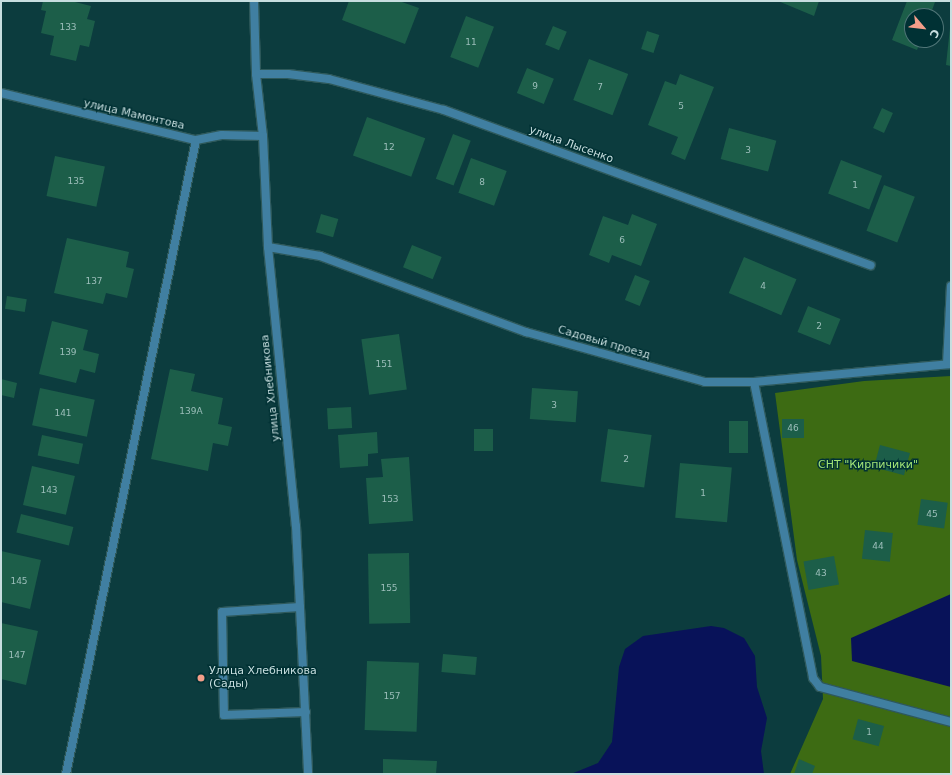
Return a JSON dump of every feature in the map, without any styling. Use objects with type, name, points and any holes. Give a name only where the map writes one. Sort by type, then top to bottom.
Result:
[{"type":"street","name":"улица Хлебникова","points":[[254,1],[256,74],[263,136],[268,247],[296,526],[308,774]]},
{"type":"street","name":"улица Лысенко","points":[[256,74],[288,74],[329,79],[444,110],[871,265]]},
{"type":"street","name":"улица Мамонтова","points":[[1,93],[196,140],[222,135],[263,136]]},
{"type":"street","points":[[66,774],[196,140]]},
{"type":"street","name":"Садовый проезд","points":[[268,247],[320,256],[526,332],[632,363],[705,382],[754,382],[949,364]]},
{"type":"street","points":[[949,364],[951,286]]},
{"type":"street","points":[[754,382],[812,678],[820,688],[951,722]]},
{"type":"street","points":[[300,607],[222,612],[224,716],[306,712]]},
{"type":"green space","name":"СНТ \"Кирпичики\"","points":[[951,376],[951,774],[790,774],[823,699],[821,656],[797,560],[775,393],[864,381]]},
{"type":"shaded area","points":[[951,594],[951,687],[852,661],[851,638]]},
{"type":"shaded area","points":[[711,626],[724,628],[744,638],[755,656],[757,687],[767,718],[761,751],[764,774],[571,774],[598,763],[612,742],[619,667],[625,649],[643,636]]},
{"type":"building","points":[[43,1],[71,1],[91,6],[87,19],[95,21],[89,47],[80,45],[76,61],[50,55],[54,36],[41,33],[46,11],[41,10]]},
{"type":"building","points":[[349,1],[399,1],[419,8],[405,44],[342,20]]},
{"type":"building","points":[[778,1],[819,1],[814,16]]},
{"type":"building","points":[[907,1],[935,2],[933,8],[904,8]]},
{"type":"building","points":[[904,9],[904,45],[892,40]]},
{"type":"building","points":[[466,16],[494,27],[478,68],[450,57]]},
{"type":"building","points":[[553,26],[567,32],[559,50],[545,44]]},
{"type":"building","points":[[951,28],[951,66],[946,65]]},
{"type":"building","points":[[647,31],[659,35],[653,53],[641,49]]},
{"type":"building","points":[[589,59],[628,74],[612,115],[573,100]]},
{"type":"building","points":[[527,68],[554,79],[544,104],[517,93]]},
{"type":"building","points":[[680,74],[714,87],[685,160],[671,154],[678,137],[648,125],[665,81],[676,85]]},
{"type":"building","points":[[882,108],[893,113],[884,133],[873,128]]},
{"type":"building","points":[[367,117],[425,138],[411,177],[353,156]]},
{"type":"building","points":[[729,128],[776,141],[768,172],[721,159]]},
{"type":"building","points":[[453,134],[471,141],[454,186],[436,179]]},
{"type":"building","points":[[55,156],[105,167],[96,207],[46,196]]},
{"type":"building","points":[[471,158],[507,171],[494,206],[458,193]]},
{"type":"building","points":[[841,160],[882,176],[869,209],[828,194]]},
{"type":"building","points":[[884,185],[915,197],[897,243],[866,231]]},
{"type":"building","points":[[321,214],[338,219],[333,237],[316,232]]},
{"type":"building","points":[[632,214],[657,224],[641,266],[612,255],[609,263],[589,255],[603,216],[628,225]]},
{"type":"building","points":[[67,238],[129,252],[126,267],[134,269],[127,298],[106,293],[103,304],[54,293]]},
{"type":"building","points":[[412,245],[442,257],[433,279],[403,267]]},
{"type":"building","points":[[744,257],[796,279],[781,315],[729,293]]},
{"type":"building","points":[[635,275],[650,281],[640,306],[625,300]]},
{"type":"building","points":[[7,296],[27,299],[25,312],[5,309]]},
{"type":"building","points":[[808,306],[840,319],[830,345],[798,332]]},
{"type":"building","points":[[52,321],[88,330],[83,350],[99,354],[95,373],[80,369],[76,383],[39,374]]},
{"type":"building","points":[[399,334],[407,389],[369,395],[361,339]]},
{"type":"building","points":[[170,369],[195,374],[191,391],[223,398],[218,424],[232,427],[228,446],[213,443],[208,471],[151,459]]},
{"type":"building","points":[[1,379],[17,383],[14,398],[1,395]]},
{"type":"building","points":[[40,388],[95,400],[87,437],[32,425]]},
{"type":"building","points":[[532,388],[578,391],[576,422],[530,419]]},
{"type":"building","points":[[351,407],[352,428],[328,429],[327,408]]},
{"type":"building","points":[[782,419],[804,419],[804,438],[782,438]]},
{"type":"building","points":[[729,421],[748,421],[748,453],[729,453]]},
{"type":"building","points":[[474,429],[493,429],[493,451],[474,451]]},
{"type":"building","points":[[608,429],[652,435],[644,488],[601,481]]},
{"type":"building","points":[[377,432],[378,453],[368,454],[368,466],[340,468],[338,435]]},
{"type":"building","points":[[42,435],[83,444],[79,464],[38,456]]},
{"type":"building","points":[[880,445],[910,453],[904,475],[874,467]]},
{"type":"building","points":[[409,457],[413,521],[369,524],[366,478],[383,477],[381,459]]},
{"type":"building","points":[[680,463],[732,468],[727,522],[675,518]]},
{"type":"building","points":[[32,466],[75,476],[66,515],[23,505]]},
{"type":"building","points":[[921,499],[948,503],[944,529],[917,525]]},
{"type":"building","points":[[21,514],[73,527],[69,545],[16,532]]},
{"type":"building","points":[[865,530],[893,533],[890,562],[862,559]]},
{"type":"building","points":[[1,551],[41,560],[30,609],[1,602]]},
{"type":"building","points":[[409,553],[410,623],[369,624],[368,554]]},
{"type":"building","points":[[834,556],[839,585],[809,590],[803,561]]},
{"type":"building","points":[[1,623],[38,631],[26,685],[1,679]]},
{"type":"building","points":[[443,654],[477,657],[475,675],[441,672]]},
{"type":"building","points":[[367,661],[419,663],[417,732],[365,730]]},
{"type":"building","points":[[858,719],[884,726],[879,746],[853,739]]},
{"type":"building","points":[[383,759],[437,761],[436,774],[383,774]]},
{"type":"building","points":[[799,759],[815,766],[812,774],[794,774]]},
{"type":"place","name":"Улица Хлебникова (Сады)","points":[[201,678]]}]
